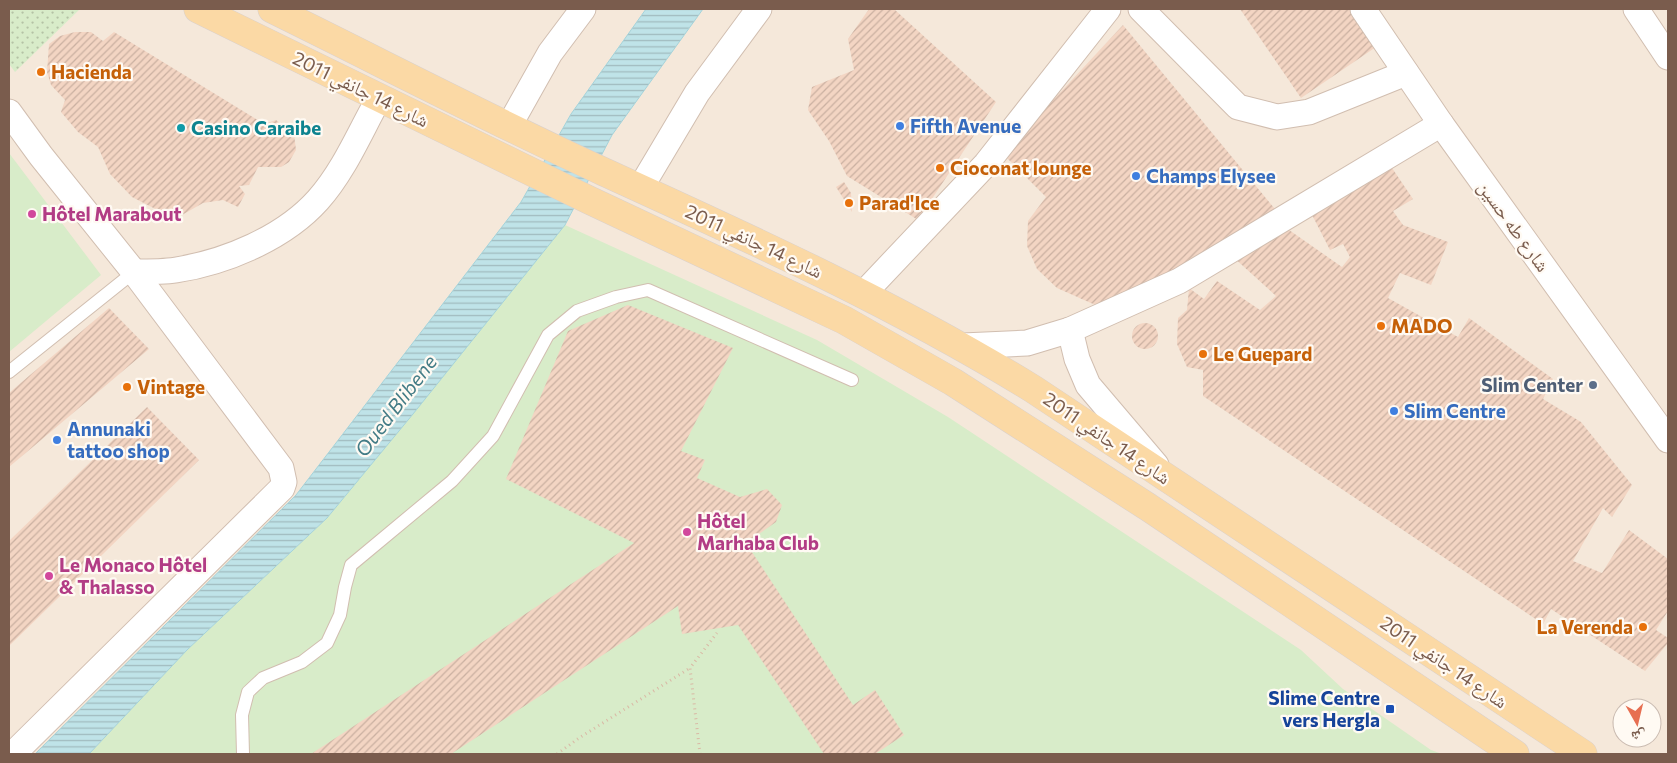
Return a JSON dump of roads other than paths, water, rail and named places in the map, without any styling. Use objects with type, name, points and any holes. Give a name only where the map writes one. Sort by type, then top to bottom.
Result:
[{"type":"main road","name":"شارع 14 جانفي 2011","points":[[198,9],[588,200],[844,320],[953,382],[1148,507],[1515,754]]},
{"type":"main road","name":"شارع 14 جانفي 2011","points":[[272,9],[603,172],[641,187],[864,293],[963,346],[1033,389],[1583,754]]},
{"type":"street","points":[[509,126],[550,53],[583,9]]},
{"type":"street","points":[[641,187],[697,93],[759,9]]},
{"type":"street","points":[[864,293],[986,164],[1108,9]]},
{"type":"street","points":[[1141,9],[1238,107],[1277,117],[1309,112],[1406,73]]},
{"type":"street","name":"شارع طه حسين","points":[[1363,9],[1441,124],[1668,440]]},
{"type":"street","points":[[1636,9],[1668,57]]},
{"type":"street","points":[[134,272],[174,271],[202,265],[245,249],[286,228],[318,200],[338,172],[379,98]]},
{"type":"street","points":[[9,112],[41,156],[134,272],[280,468],[284,482],[282,488],[229,542],[13,754]]},
{"type":"street","points":[[963,346],[1027,343],[1070,330],[1179,281],[1441,124]]},
{"type":"street","points":[[1070,330],[1077,359],[1088,385],[1168,479]]},
{"type":"lane","points":[[9,372],[134,272]]},
{"type":"lane","points":[[243,754],[242,715],[248,692],[263,678],[302,662],[327,643],[340,615],[344,587],[351,565],[452,482],[493,436],[548,335],[577,311],[616,297],[648,290],[852,380]]},
{"type":"water","name":"Oued Blibene","points":[[646,9],[703,9],[612,135],[565,225],[413,414],[327,518],[187,650],[89,754],[35,754],[296,495],[521,202],[571,114]]},
{"type":"place","name":"Hacienda","points":[[41,72]]},
{"type":"place","name":"Fifth Avenue","points":[[900,126]]},
{"type":"place","name":"Casino Caraibe","points":[[181,128]]},
{"type":"place","name":"Cioconat lounge","points":[[940,168]]},
{"type":"place","name":"Champs Elysee","points":[[1136,176]]},
{"type":"place","name":"Parad'Ice","points":[[849,203]]},
{"type":"place","name":"Hôtel Marabout","points":[[32,214]]},
{"type":"place","name":"MADO","points":[[1381,326]]},
{"type":"place","name":"Le Guepard","points":[[1203,354]]},
{"type":"place","name":"Slim Center","points":[[1593,385]]},
{"type":"place","name":"Vintage","points":[[127,387]]},
{"type":"place","name":"Slim Centre","points":[[1394,411]]},
{"type":"place","name":"Annunaki tattoo shop","points":[[57,440]]},
{"type":"place","name":"Hôtel Marhaba Club","points":[[687,532]]},
{"type":"place","name":"Le Monaco Hôtel & Thalasso","points":[[49,576]]},
{"type":"place","name":"La Verenda","points":[[1643,627]]},
{"type":"place","name":"Slime Centre vers Hergla","points":[[1390,709]]}]
